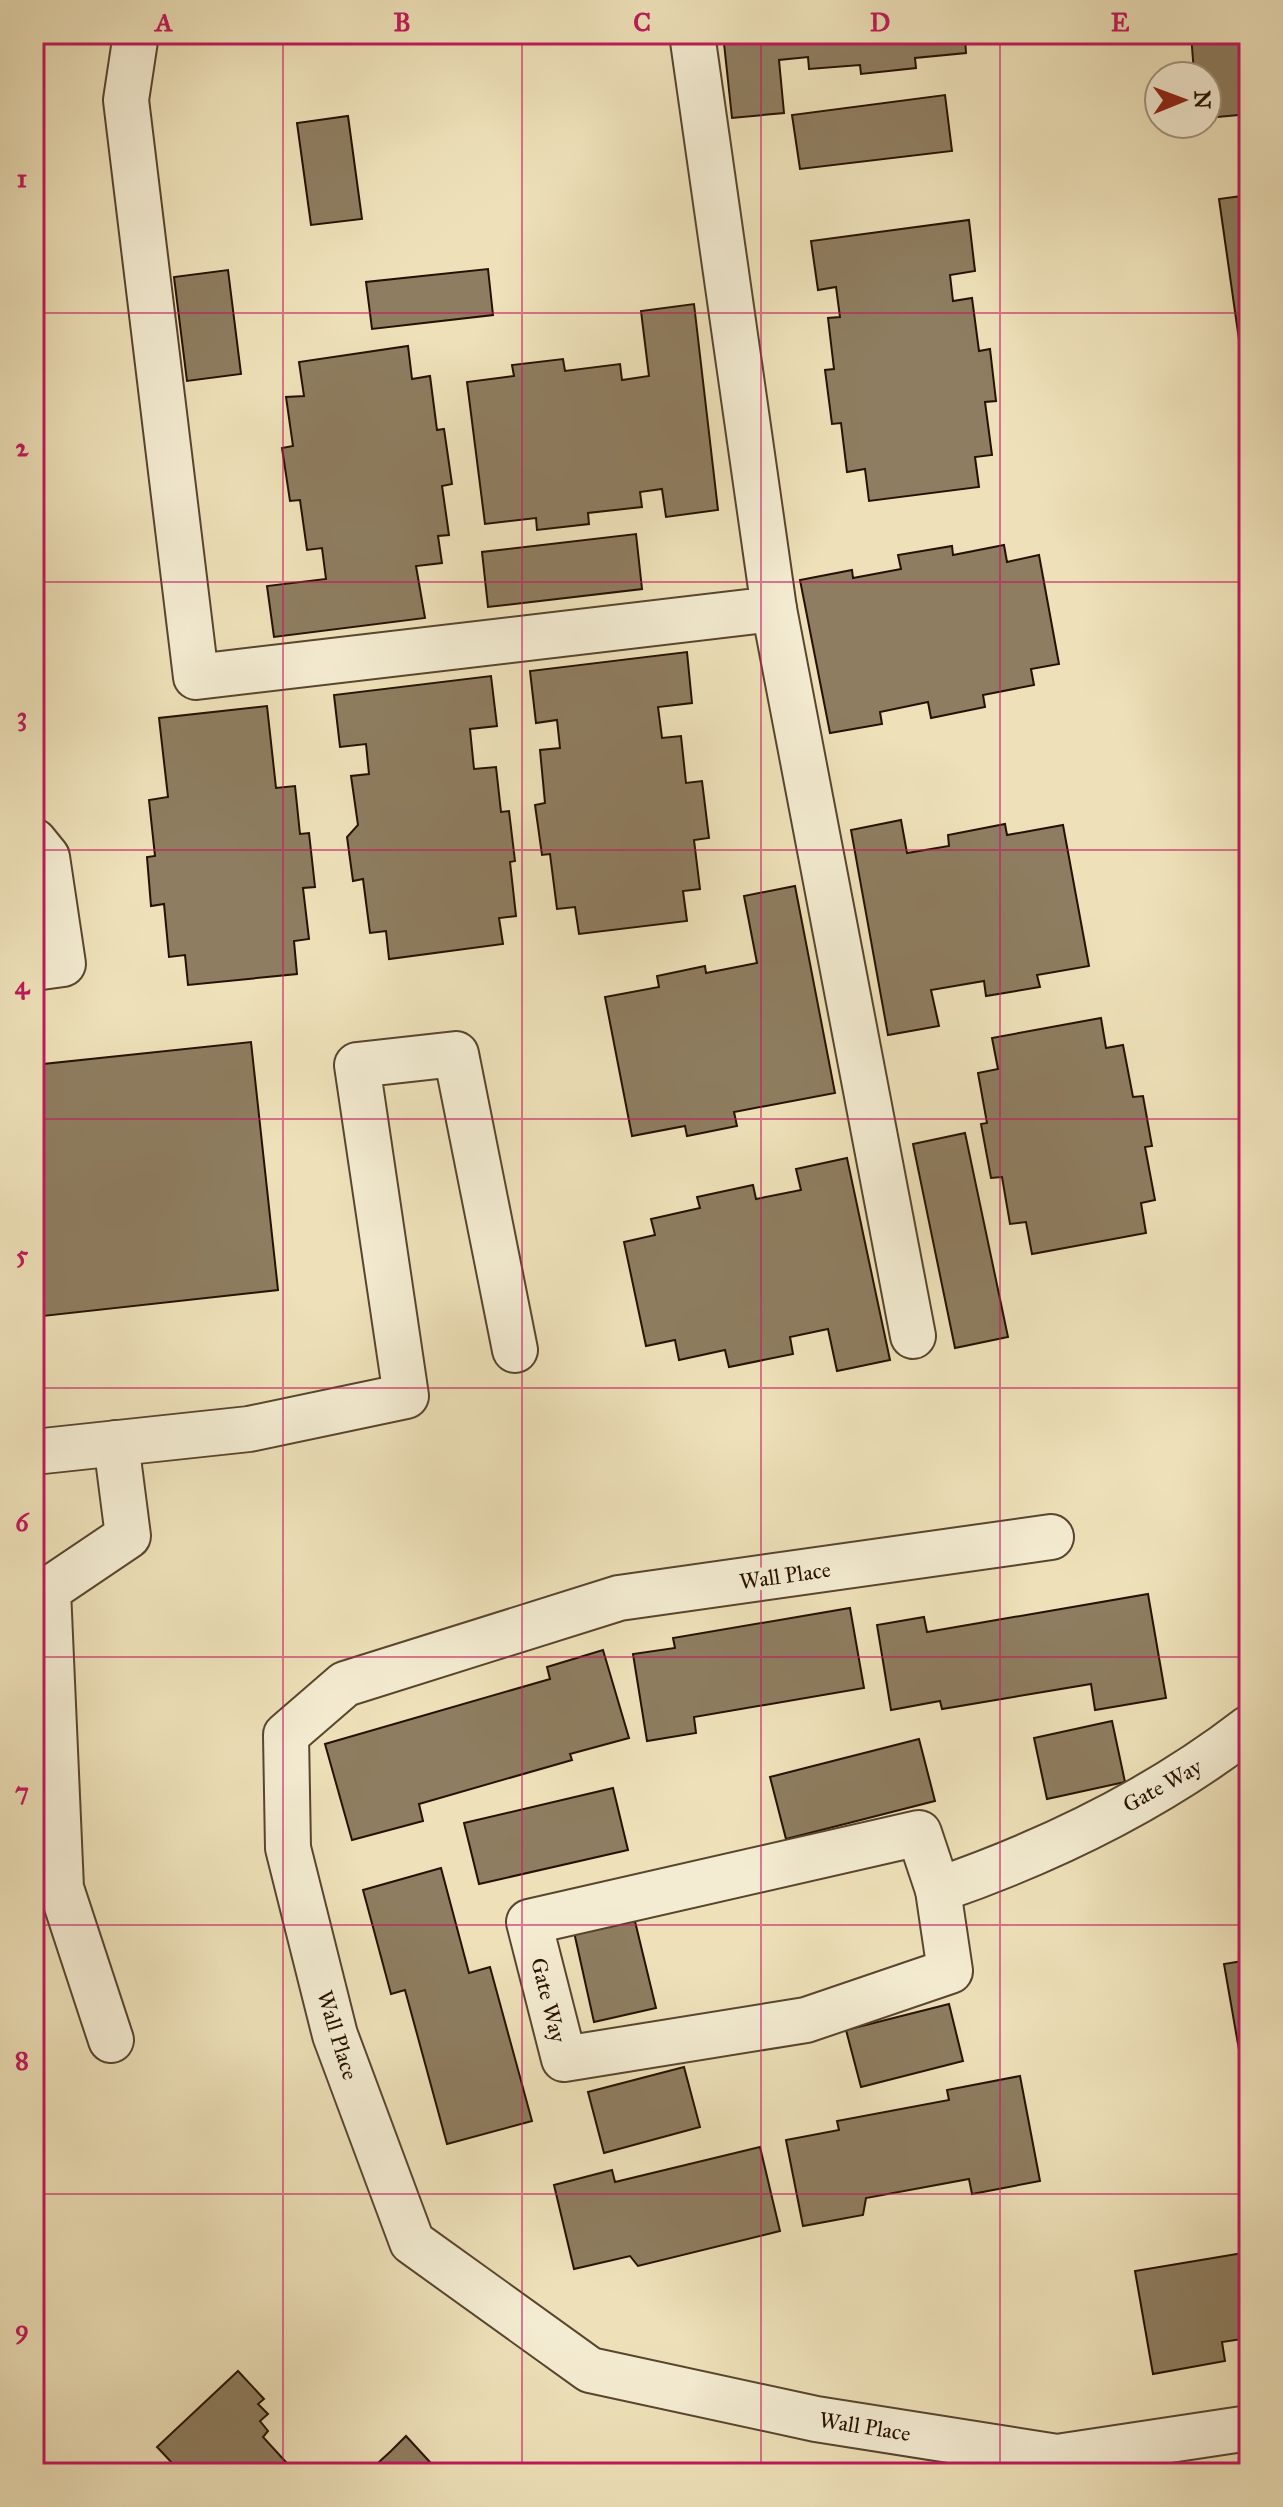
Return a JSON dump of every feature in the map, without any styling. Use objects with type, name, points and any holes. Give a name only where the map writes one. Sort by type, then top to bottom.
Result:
[{"type":"street","points":[[136,34],[126,100],[196,677],[774,609]]},
{"type":"street","points":[[692,34],[774,609],[913,1336]]},
{"type":"street","points":[[34,841],[47,857],[63,964],[34,968]]},
{"type":"street","points":[[34,1452],[249,1429],[406,1396],[357,1065],[456,1054],[515,1350]]},
{"type":"street","points":[[111,2040],[61,1888],[48,1590],[128,1536],[116,1443]]},
{"type":"street","name":"Wall Place","points":[[1051,1537],[619,1598],[345,1684],[286,1735],[288,1848],[335,2035],[412,2242],[590,2370],[816,2419],[1057,2457],[1249,2428]]},
{"type":"street","name":"Gate Way","points":[[938,1890],[1014,1864],[1196,1769],[1249,1728]]},
{"type":"street","name":"Gate Way","points":[[919,1833],[938,1890],[950,1971],[806,2020],[564,2059],[529,1922],[919,1833]]},
{"type":"building","points":[[723,34],[996,34],[965,38],[966,53],[915,58],[916,68],[861,74],[860,65],[809,69],[808,57],[779,60],[784,113],[732,118]]},
{"type":"building","points":[[1191,34],[1249,34],[1249,114],[1223,116],[1223,60],[1193,60]]},
{"type":"building","points":[[945,95],[952,151],[800,169],[792,115]]},
{"type":"building","points":[[348,116],[362,219],[311,225],[297,123]]},
{"type":"building","points":[[1249,195],[1249,410],[1219,199]]},
{"type":"building","points":[[969,220],[975,271],[950,275],[953,301],[972,298],[979,351],[990,349],[996,401],[985,402],[992,455],[975,457],[979,487],[869,501],[865,469],[847,472],[841,423],[832,424],[825,370],[834,369],[828,318],[840,317],[836,287],[818,290],[811,241]]},
{"type":"building","points":[[488,269],[493,315],[372,329],[366,282]]},
{"type":"building","points":[[228,270],[241,374],[187,381],[174,277]]},
{"type":"building","points":[[694,304],[718,510],[666,517],[662,489],[640,492],[642,507],[588,513],[589,524],[537,530],[536,518],[485,524],[467,382],[514,376],[512,365],[563,359],[565,371],[620,364],[622,380],[649,376],[641,311]]},
{"type":"building","points":[[408,346],[412,379],[430,376],[437,430],[444,429],[452,484],[442,486],[449,535],[438,536],[442,563],[416,566],[425,618],[274,637],[267,586],[326,579],[322,548],[307,550],[300,500],[290,501],[282,448],[293,446],[286,397],[304,396],[299,362]]},
{"type":"building","points":[[636,534],[642,589],[488,607],[482,552]]},
{"type":"building","points":[[1004,545],[1007,562],[1039,555],[1059,664],[1031,669],[1034,685],[983,695],[985,707],[931,718],[928,702],[880,712],[882,724],[830,733],[800,580],[852,570],[853,578],[901,569],[898,555],[952,546],[953,555]]},
{"type":"building","points":[[687,652],[692,703],[658,707],[662,738],[681,736],[686,783],[702,781],[709,838],[694,840],[700,889],[683,891],[687,921],[579,934],[575,907],[557,909],[550,854],[542,855],[535,805],[545,803],[540,750],[560,748],[557,720],[536,723],[530,671]]},
{"type":"building","points":[[491,676],[497,726],[470,729],[474,769],[496,767],[501,812],[509,811],[515,861],[510,862],[516,916],[499,918],[503,944],[389,959],[386,931],[370,933],[363,879],[353,881],[347,837],[358,825],[351,776],[369,774],[366,744],[340,747],[334,695]]},
{"type":"building","points":[[267,706],[276,788],[295,786],[300,834],[309,833],[315,887],[303,888],[309,939],[294,941],[297,974],[188,985],[185,955],[169,957],[164,904],[151,906],[147,857],[155,856],[149,800],[168,797],[159,718]]},
{"type":"building","points":[[901,820],[907,853],[949,846],[948,835],[1005,824],[1007,835],[1063,825],[1089,966],[1037,975],[1040,987],[986,996],[984,981],[931,990],[939,1026],[888,1035],[851,830]]},
{"type":"building","points":[[795,886],[835,1093],[734,1112],[737,1126],[687,1136],[685,1126],[632,1136],[605,997],[659,987],[657,976],[705,966],[706,973],[757,963],[744,896]]},
{"type":"building","points":[[1101,1018],[1106,1048],[1123,1045],[1133,1097],[1143,1096],[1152,1146],[1145,1147],[1155,1200],[1141,1203],[1146,1233],[1032,1254],[1026,1222],[1010,1224],[1002,1177],[991,1178],[981,1124],[987,1123],[978,1073],[998,1069],[992,1038]]},
{"type":"building","points":[[251,1042],[278,1290],[34,1317],[34,1065]]},
{"type":"building","points":[[965,1133],[1008,1337],[955,1348],[913,1144]]},
{"type":"building","points":[[847,1158],[890,1360],[837,1371],[828,1329],[790,1337],[793,1354],[729,1367],[725,1350],[679,1360],[675,1340],[646,1346],[624,1242],[655,1235],[651,1219],[700,1208],[697,1197],[753,1185],[756,1199],[801,1190],[796,1169]]},
{"type":"building","points":[[1148,1594],[1166,1698],[1095,1710],[1091,1684],[942,1709],[940,1701],[891,1710],[877,1625],[924,1617],[927,1632]]},
{"type":"building","points":[[850,1608],[864,1688],[694,1717],[696,1733],[647,1741],[633,1654],[675,1648],[673,1638]]},
{"type":"building","points":[[603,1650],[629,1738],[570,1754],[572,1760],[419,1804],[423,1821],[352,1840],[325,1744],[550,1679],[547,1667]]},
{"type":"building","points":[[1112,1721],[1125,1782],[1047,1799],[1034,1738]]},
{"type":"building","points":[[919,1739],[935,1801],[786,1839],[770,1777]]},
{"type":"building","points":[[613,1788],[628,1850],[479,1884],[464,1823]]},
{"type":"building","points":[[441,1868],[469,1973],[490,1967],[532,2121],[447,2144],[405,1990],[391,1994],[363,1890]]},
{"type":"building","points":[[632,1909],[656,2008],[594,2022],[572,1923]]},
{"type":"building","points":[[1249,1960],[1249,2107],[1224,1964]]},
{"type":"building","points":[[949,2004],[963,2061],[861,2087],[846,2030]]},
{"type":"building","points":[[684,2067],[700,2127],[604,2153],[588,2092]]},
{"type":"building","points":[[1020,2076],[1040,2181],[972,2194],[969,2179],[866,2198],[863,2215],[803,2226],[786,2140],[839,2130],[837,2121],[949,2100],[947,2090]]},
{"type":"building","points":[[760,2147],[780,2231],[638,2266],[630,2256],[574,2269],[554,2185],[612,2170],[615,2182]]},
{"type":"building","points":[[1249,2252],[1249,2338],[1222,2342],[1225,2361],[1153,2374],[1135,2271]]},
{"type":"building","points":[[238,2371],[264,2399],[258,2404],[268,2414],[260,2421],[268,2431],[263,2437],[296,2473],[168,2473],[175,2466],[157,2447]]},
{"type":"building","points":[[406,2436],[440,2473],[367,2473],[391,2451]]}]
